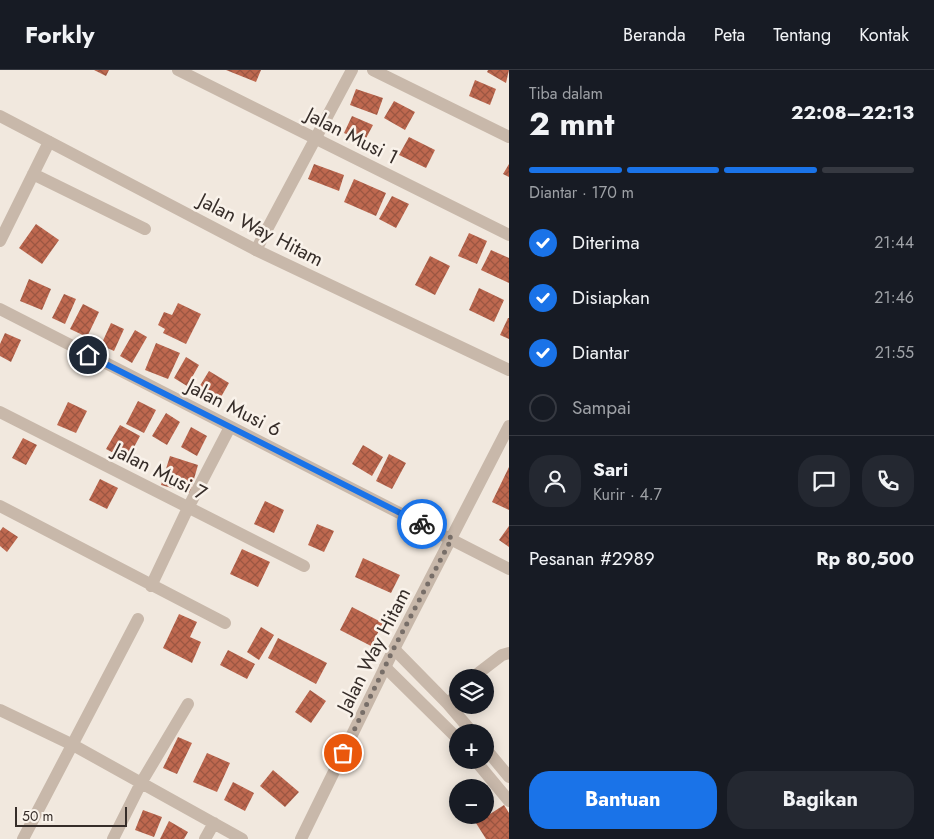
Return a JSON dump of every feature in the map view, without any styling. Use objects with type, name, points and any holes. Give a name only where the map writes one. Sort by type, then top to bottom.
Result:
[{"type":"street","name":"Jalan Musi 1","points":[[178,70],[509,235]]},
{"type":"street","points":[[256,250],[352,70]]},
{"type":"street","points":[[374,70],[509,137]]},
{"type":"street","name":"Jalan Way Hitam","points":[[0,116],[256,250],[509,370]]},
{"type":"street","points":[[0,241],[49,142]]},
{"type":"street","points":[[33,174],[145,229]]},
{"type":"street","name":"Jalan Musi 6","points":[[0,309],[230,428],[452,538],[509,569]]},
{"type":"street","name":"Jalan Musi 7","points":[[0,412],[304,566]]},
{"type":"street","name":"Jalan Way Hitam","points":[[301,839],[394,648],[509,426]]},
{"type":"street","points":[[151,586],[188,508],[230,428]]},
{"type":"street","points":[[0,506],[225,623]]},
{"type":"street","points":[[23,839],[138,619]]},
{"type":"street","points":[[394,648],[465,724]]},
{"type":"street","points":[[484,669],[502,655],[509,653]]},
{"type":"street","points":[[385,667],[449,730]]},
{"type":"street","points":[[113,839],[141,783],[188,704]]},
{"type":"street","points":[[1,712],[73,745],[242,839]]},
{"type":"street","points":[[494,759],[509,777]]},
{"type":"street","points":[[482,769],[509,801]]},
{"type":"street","points":[[205,839],[214,823]]},
{"type":"building","points":[[94,70],[109,70],[106,76]]},
{"type":"building","points":[[226,70],[261,70],[256,82]]},
{"type":"building","points":[[488,70],[509,70],[506,83],[487,72]]},
{"type":"building","points":[[475,80],[496,89],[490,105],[469,96]]},
{"type":"building","points":[[356,89],[383,98],[377,115],[350,105]]},
{"type":"building","points":[[394,101],[415,112],[405,130],[384,118]]},
{"type":"building","points":[[352,116],[373,125],[364,142],[344,133]]},
{"type":"building","points":[[409,137],[435,150],[426,168],[399,155]]},
{"type":"building","points":[[314,164],[344,175],[339,191],[308,179]]},
{"type":"building","points":[[509,164],[509,177],[503,174]]},
{"type":"building","points":[[354,179],[386,193],[376,216],[344,202]]},
{"type":"building","points":[[392,196],[409,204],[396,228],[379,219]]},
{"type":"building","points":[[36,224],[59,240],[42,264],[19,248]]},
{"type":"building","points":[[469,233],[487,241],[477,264],[458,256]]},
{"type":"building","points":[[491,250],[509,258],[509,283],[481,270]]},
{"type":"building","points":[[430,256],[450,266],[435,295],[415,285]]},
{"type":"building","points":[[29,279],[51,289],[42,310],[20,301]]},
{"type":"building","points":[[479,288],[504,300],[494,322],[469,310]]},
{"type":"building","points":[[64,294],[76,299],[65,324],[52,318]]},
{"type":"building","points":[[178,303],[201,314],[186,344],[163,333],[165,329],[158,325],[164,312],[172,315]]},
{"type":"building","points":[[83,304],[99,312],[87,337],[70,329]]},
{"type":"building","points":[[509,318],[509,339],[500,335]]},
{"type":"building","points":[[111,323],[124,329],[114,351],[101,345]]},
{"type":"building","points":[[135,330],[147,337],[132,363],[120,356]]},
{"type":"building","points":[[5,333],[21,340],[11,362],[0,356],[0,344]]},
{"type":"building","points":[[156,343],[180,353],[168,379],[145,370]]},
{"type":"building","points":[[186,357],[199,365],[187,386],[174,378]]},
{"type":"building","points":[[209,371],[229,383],[217,404],[196,392]]},
{"type":"building","points":[[138,401],[156,410],[144,433],[126,424]]},
{"type":"building","points":[[68,402],[87,411],[76,433],[57,425]]},
{"type":"building","points":[[166,413],[180,422],[167,445],[152,436]]},
{"type":"building","points":[[120,425],[140,436],[127,460],[106,449]]},
{"type":"building","points":[[191,427],[207,436],[197,456],[181,447]]},
{"type":"building","points":[[23,438],[37,445],[26,465],[12,458]]},
{"type":"building","points":[[363,445],[383,457],[372,476],[352,464]]},
{"type":"building","points":[[389,454],[406,463],[392,489],[376,481]]},
{"type":"building","points":[[170,456],[198,465],[190,493],[161,485]]},
{"type":"building","points":[[509,467],[509,510],[492,502]]},
{"type":"building","points":[[100,479],[118,488],[107,509],[89,500]]},
{"type":"building","points":[[265,501],[284,510],[274,533],[254,524]]},
{"type":"building","points":[[317,524],[334,531],[324,552],[308,545]]},
{"type":"building","points":[[509,526],[509,547],[499,540]]},
{"type":"building","points":[[3,527],[18,537],[7,552],[0,546],[0,531]]},
{"type":"building","points":[[242,549],[270,562],[258,587],[230,574]]},
{"type":"building","points":[[363,558],[400,575],[391,593],[355,577]]},
{"type":"building","points":[[352,607],[383,623],[371,646],[340,630]]},
{"type":"building","points":[[179,614],[197,622],[190,637],[201,642],[192,663],[163,648]]},
{"type":"building","points":[[261,627],[274,635],[259,660],[247,652]]},
{"type":"building","points":[[278,638],[327,663],[316,684],[268,658]]},
{"type":"building","points":[[228,650],[255,664],[247,679],[220,665]]},
{"type":"building","points":[[310,690],[326,701],[311,723],[295,712]]},
{"type":"building","points":[[178,737],[192,743],[177,774],[163,768]]},
{"type":"building","points":[[207,753],[230,763],[217,792],[193,782]]},
{"type":"building","points":[[273,770],[299,792],[285,807],[260,786]]},
{"type":"building","points":[[233,782],[254,793],[245,811],[224,800]]},
{"type":"building","points":[[504,805],[509,813],[509,839],[486,839],[477,824],[494,824],[494,811]]},
{"type":"building","points":[[143,810],[162,817],[154,837],[135,830]]},
{"type":"building","points":[[169,821],[188,832],[184,839],[160,839]]},
{"type":"way so far","points":[[343,753],[394,648],[452,538],[422,524]]},
{"type":"route","points":[[88,355],[422,524]]}]
